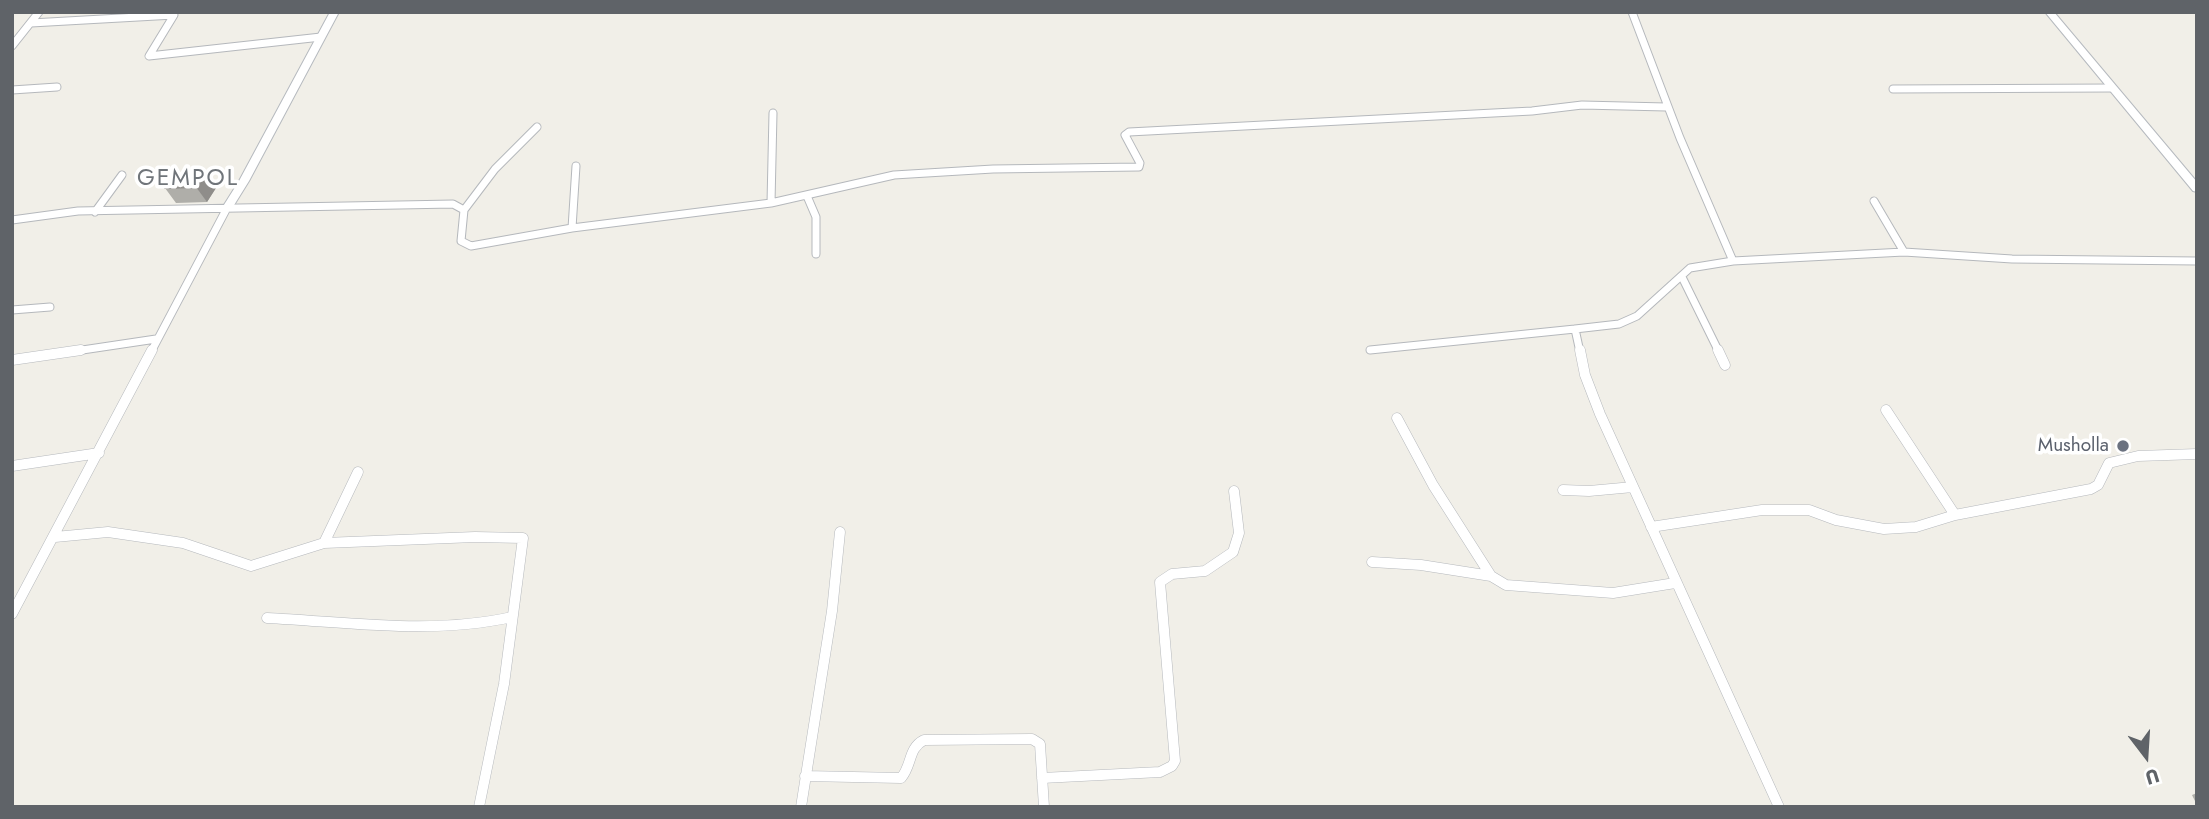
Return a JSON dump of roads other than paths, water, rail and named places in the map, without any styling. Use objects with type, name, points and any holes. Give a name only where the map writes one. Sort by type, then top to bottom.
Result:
[{"type":"street","points":[[12,46],[39,12]]},
{"type":"street","points":[[12,614],[99,453],[156,339],[334,12]]},
{"type":"street","points":[[1632,12],[1666,107],[1702,195],[1734,261]]},
{"type":"street","points":[[2049,12],[2197,189]]},
{"type":"street","points":[[31,23],[172,13],[174,15],[149,57],[321,37]]},
{"type":"street","points":[[12,90],[57,87]]},
{"type":"street","points":[[1893,89],[2112,88]]},
{"type":"street","points":[[537,127],[495,169],[464,210],[461,241],[471,246],[572,228],[771,203],[894,175],[993,169],[1139,167],[1140,163],[1125,135],[1129,132],[1532,111],[1582,104],[1666,107]]},
{"type":"street","points":[[771,203],[773,113]]},
{"type":"street","points":[[572,228],[576,166]]},
{"type":"street","points":[[95,212],[122,175]]},
{"type":"street","points":[[807,196],[814,207],[818,224],[816,254]]},
{"type":"street","points":[[1874,201],[1904,252]]},
{"type":"street","points":[[12,220],[31,215],[227,208],[453,204],[464,210]]},
{"type":"street","points":[[1370,350],[1619,324],[1637,316],[1690,268],[1734,261],[1904,252],[2012,259],[2197,261]]},
{"type":"street","points":[[1682,277],[1725,365]]},
{"type":"street","points":[[12,310],[51,307]]},
{"type":"street","points":[[1575,329],[1585,375],[1600,414],[1779,807]]},
{"type":"street","points":[[12,360],[156,339]]},
{"type":"street","points":[[1886,410],[1955,515]]},
{"type":"street","points":[[1397,418],[1433,485],[1491,576]]},
{"type":"street","points":[[12,466],[99,453]]},
{"type":"street","points":[[1651,527],[1762,510],[1809,510],[1836,520],[1884,529],[1916,527],[1955,515],[2091,489],[2098,485],[2109,463],[2138,456],[2197,454]]},
{"type":"street","points":[[324,543],[358,472]]},
{"type":"street","points":[[1563,490],[1589,491],[1633,486]]},
{"type":"street","points":[[1042,778],[1160,772],[1172,766],[1175,761],[1160,582],[1172,574],[1205,571],[1233,552],[1239,533],[1234,491]]},
{"type":"street","points":[[801,807],[832,611],[840,532]]},
{"type":"street","points":[[55,537],[108,533],[183,543],[251,566],[324,543],[475,537],[523,538],[504,684],[479,807]]},
{"type":"street","points":[[1372,562],[1421,565],[1491,576],[1506,585],[1522,588],[1613,593],[1675,583]]},
{"type":"street","points":[[12,590],[27,587]]},
{"type":"street","points":[[267,618],[442,627],[477,625],[512,617]]},
{"type":"street","points":[[805,776],[901,778],[909,767],[912,748],[924,740],[1027,738],[1040,744],[1044,807]]},
{"type":"place","name":"Musholla","points":[[2123,446]]},
{"type":"district","name":"GEMPOL","points":[[188,179]]}]
